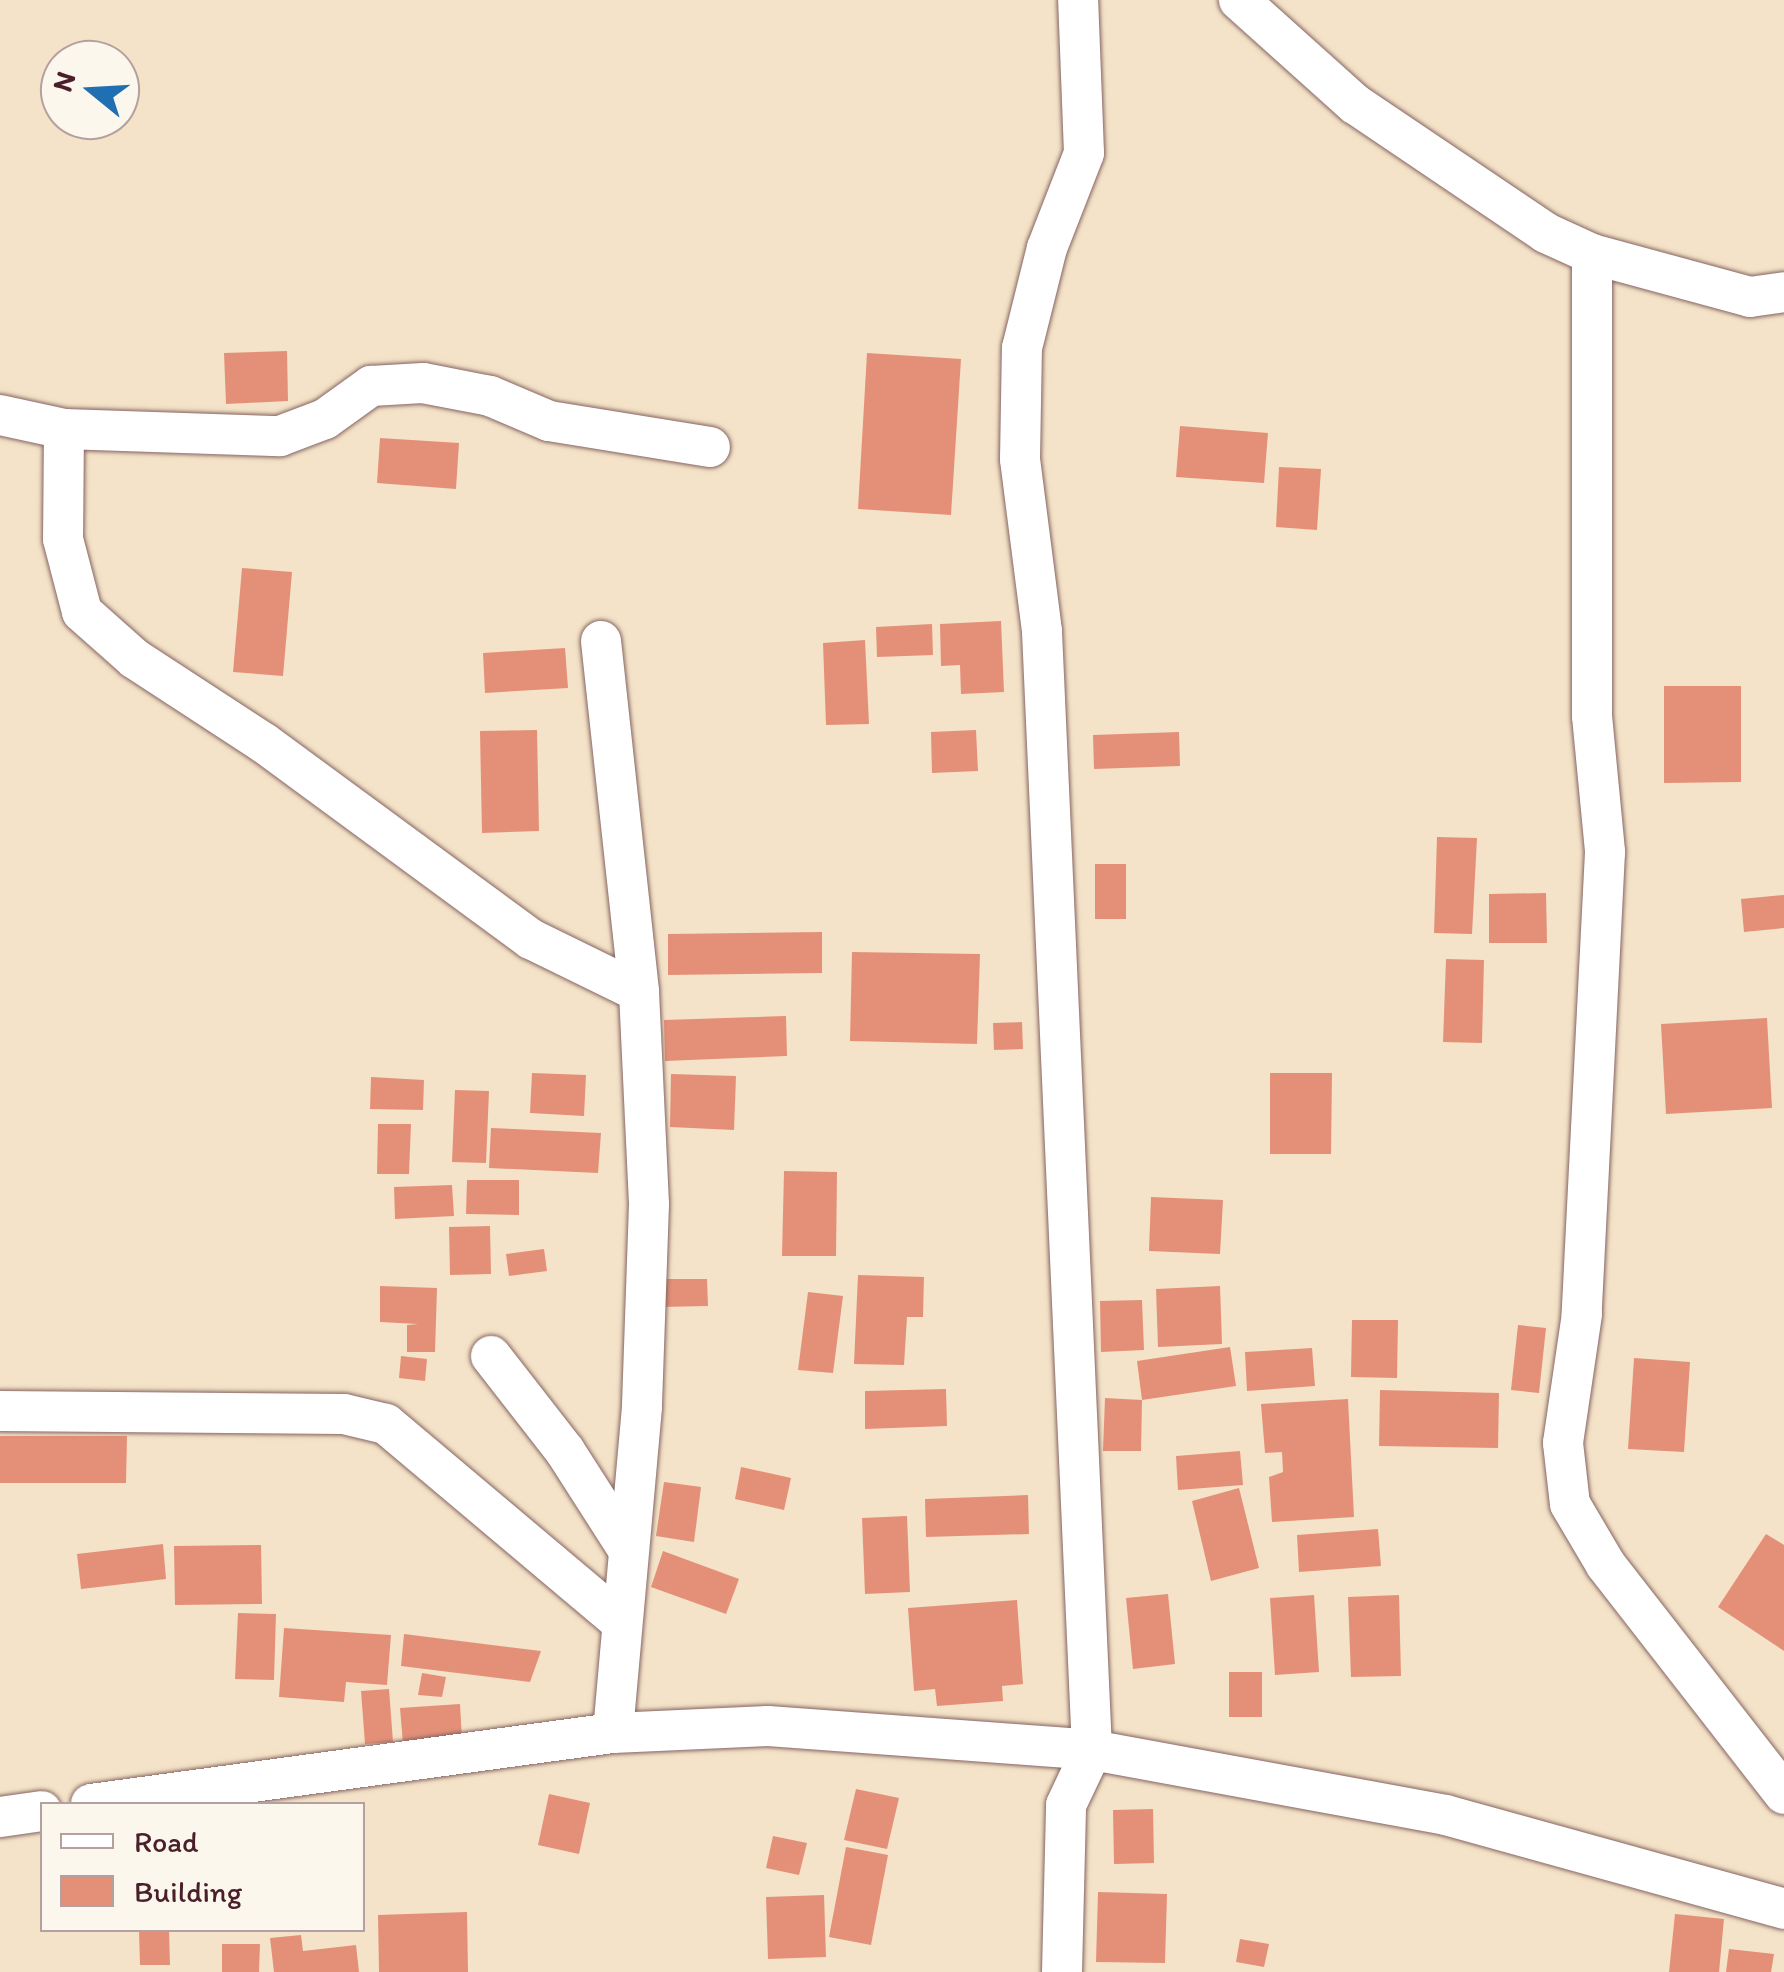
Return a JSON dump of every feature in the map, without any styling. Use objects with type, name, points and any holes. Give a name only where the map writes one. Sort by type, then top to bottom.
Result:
[{"type":"street","points":[[1062,1972],[1066,1805],[1092,1750],[1042,632],[1020,459],[1022,348],[1048,248],[1084,153],[1078,0]]},
{"type":"street","points":[[1239,0],[1355,104],[1546,233],[1592,254],[1750,297],[1784,292]]},
{"type":"street","points":[[1592,254],[1592,716],[1605,852],[1582,1314],[1564,1458],[1570,1504],[1606,1564],[1784,1794]]},
{"type":"street","points":[[0,415],[64,430],[280,436],[325,419],[370,386],[423,383],[490,396],[548,421],[710,447]]},
{"type":"street","points":[[64,430],[64,539],[82,612],[135,659],[264,743],[531,939],[639,992]]},
{"type":"street","points":[[601,641],[639,992],[649,1204],[642,1407],[613,1733]]},
{"type":"street","points":[[492,1356],[565,1451],[628,1548]]},
{"type":"street","points":[[0,1411],[344,1414],[386,1424],[621,1622]]},
{"type":"street","points":[[106,1802],[613,1733],[768,1726],[1092,1750],[1446,1815],[1784,1909]]},
{"type":"street","points":[[0,1817],[40,1811]]},
{"type":"building","points":[[287,351],[288,401],[226,404],[224,353]]},
{"type":"building","points":[[867,353],[961,359],[951,515],[858,509]]},
{"type":"building","points":[[1180,426],[1268,433],[1264,483],[1176,477]]},
{"type":"building","points":[[380,438],[459,443],[456,489],[377,483]]},
{"type":"building","points":[[1279,467],[1321,469],[1317,530],[1276,527]]},
{"type":"building","points":[[242,568],[292,572],[283,676],[233,672]]},
{"type":"building","points":[[1001,621],[1004,692],[961,694],[960,665],[941,666],[940,624]]},
{"type":"building","points":[[932,624],[933,655],[877,657],[876,627]]},
{"type":"building","points":[[865,640],[869,724],[826,725],[823,643]]},
{"type":"building","points":[[565,648],[568,688],[485,693],[483,653]]},
{"type":"building","points":[[1664,686],[1741,686],[1741,782],[1664,783]]},
{"type":"building","points":[[537,730],[539,831],[482,833],[480,731]]},
{"type":"building","points":[[976,730],[978,771],[932,773],[931,732]]},
{"type":"building","points":[[1179,732],[1180,766],[1094,769],[1093,735]]},
{"type":"building","points":[[1437,837],[1477,838],[1472,934],[1434,933]]},
{"type":"building","points":[[1095,864],[1126,864],[1126,919],[1095,919]]},
{"type":"building","points":[[1546,893],[1547,943],[1489,943],[1489,894]]},
{"type":"building","points":[[1784,895],[1784,928],[1744,932],[1741,899]]},
{"type":"building","points":[[822,932],[822,973],[668,975],[668,934]]},
{"type":"building","points":[[852,952],[980,954],[977,1044],[850,1041]]},
{"type":"building","points":[[1446,959],[1484,960],[1482,1043],[1443,1042]]},
{"type":"building","points":[[786,1016],[787,1056],[665,1061],[664,1020]]},
{"type":"building","points":[[1767,1018],[1772,1108],[1666,1114],[1661,1024]]},
{"type":"building","points":[[1022,1022],[1023,1049],[994,1050],[993,1023]]},
{"type":"building","points":[[532,1073],[586,1075],[584,1116],[530,1113]]},
{"type":"building","points":[[1270,1073],[1332,1073],[1331,1154],[1270,1154]]},
{"type":"building","points":[[671,1074],[736,1076],[734,1130],[670,1127]]},
{"type":"building","points":[[371,1077],[424,1080],[423,1110],[370,1109]]},
{"type":"building","points":[[455,1090],[489,1091],[486,1163],[452,1162]]},
{"type":"building","points":[[378,1124],[411,1124],[409,1174],[377,1174]]},
{"type":"building","points":[[491,1128],[601,1133],[598,1173],[489,1168]]},
{"type":"building","points":[[784,1171],[837,1172],[836,1256],[782,1256]]},
{"type":"building","points":[[467,1180],[519,1180],[519,1215],[466,1214]]},
{"type":"building","points":[[452,1185],[454,1216],[395,1219],[394,1187]]},
{"type":"building","points":[[1151,1197],[1223,1200],[1220,1254],[1149,1251]]},
{"type":"building","points":[[490,1226],[491,1274],[450,1275],[449,1227]]},
{"type":"building","points":[[544,1249],[547,1271],[509,1276],[506,1254]]},
{"type":"building","points":[[858,1275],[924,1277],[923,1317],[907,1317],[904,1365],[854,1364]]},
{"type":"building","points":[[661,1279],[707,1279],[708,1306],[660,1307]]},
{"type":"building","points":[[380,1286],[437,1288],[435,1352],[407,1352],[407,1325],[418,1324],[380,1322]]},
{"type":"building","points":[[1220,1286],[1222,1344],[1158,1347],[1156,1289]]},
{"type":"building","points":[[808,1292],[843,1296],[833,1373],[798,1370]]},
{"type":"building","points":[[1142,1300],[1144,1350],[1101,1352],[1100,1301]]},
{"type":"building","points":[[1352,1320],[1398,1320],[1397,1378],[1351,1377]]},
{"type":"building","points":[[1518,1325],[1546,1328],[1539,1393],[1511,1390]]},
{"type":"building","points":[[1230,1347],[1236,1386],[1142,1400],[1137,1361]]},
{"type":"building","points":[[1312,1348],[1315,1386],[1247,1391],[1245,1352]]},
{"type":"building","points":[[401,1356],[427,1359],[425,1381],[399,1378]]},
{"type":"building","points":[[1634,1358],[1690,1362],[1684,1452],[1628,1449]]},
{"type":"building","points":[[946,1389],[947,1426],[865,1429],[865,1391]]},
{"type":"building","points":[[1380,1390],[1499,1393],[1498,1448],[1379,1446]]},
{"type":"building","points":[[1105,1398],[1142,1400],[1141,1451],[1103,1451]]},
{"type":"building","points":[[1348,1399],[1354,1517],[1272,1522],[1269,1477],[1283,1472],[1282,1452],[1265,1453],[1261,1404]]},
{"type":"building","points":[[0,1436],[127,1436],[126,1483],[0,1483]]},
{"type":"building","points":[[1240,1451],[1243,1485],[1178,1490],[1176,1456]]},
{"type":"building","points":[[741,1467],[791,1478],[784,1510],[735,1499]]},
{"type":"building","points":[[664,1482],[701,1487],[694,1542],[656,1536]]},
{"type":"building","points":[[1239,1488],[1259,1568],[1211,1581],[1192,1501]]},
{"type":"building","points":[[1028,1495],[1029,1534],[926,1537],[925,1499]]},
{"type":"building","points":[[907,1516],[910,1592],[865,1594],[862,1518]]},
{"type":"building","points":[[1378,1529],[1381,1566],[1299,1572],[1297,1535]]},
{"type":"building","points":[[1766,1534],[1784,1545],[1784,1651],[1718,1607]]},
{"type":"building","points":[[163,1544],[166,1579],[81,1589],[77,1554]]},
{"type":"building","points":[[261,1545],[262,1604],[175,1605],[174,1546]]},
{"type":"building","points":[[663,1551],[739,1579],[726,1614],[651,1587]]},
{"type":"building","points":[[1168,1594],[1175,1664],[1133,1669],[1126,1598]]},
{"type":"building","points":[[1314,1595],[1319,1672],[1275,1675],[1270,1598]]},
{"type":"building","points":[[1399,1595],[1401,1676],[1351,1677],[1348,1597]]},
{"type":"building","points":[[1017,1600],[1023,1684],[1002,1686],[1003,1701],[937,1706],[935,1689],[914,1691],[908,1608]]},
{"type":"building","points":[[238,1613],[276,1614],[274,1680],[235,1679]]},
{"type":"building","points":[[284,1628],[391,1635],[387,1685],[346,1682],[344,1702],[279,1697]]},
{"type":"building","points":[[404,1634],[541,1651],[530,1682],[401,1666]]},
{"type":"building","points":[[1229,1672],[1262,1672],[1262,1717],[1229,1717]]},
{"type":"building","points":[[422,1673],[446,1677],[442,1697],[418,1695]]},
{"type":"building","points":[[389,1689],[393,1742],[365,1744],[361,1691]]},
{"type":"building","points":[[460,1704],[462,1739],[403,1744],[400,1708]]},
{"type":"building","points":[[856,1789],[899,1798],[887,1849],[844,1840]]},
{"type":"building","points":[[549,1794],[590,1803],[579,1854],[538,1845]]},
{"type":"building","points":[[1153,1809],[1154,1863],[1114,1864],[1113,1810]]},
{"type":"building","points":[[773,1836],[807,1843],[799,1875],[766,1868]]},
{"type":"building","points":[[846,1847],[888,1855],[871,1945],[829,1937]]},
{"type":"building","points":[[1098,1892],[1167,1894],[1165,1963],[1096,1962]]},
{"type":"building","points":[[824,1895],[826,1957],[768,1959],[766,1897]]},
{"type":"building","points":[[467,1912],[468,1972],[379,1972],[378,1915]]},
{"type":"building","points":[[1675,1914],[1724,1919],[1719,1972],[1669,1972]]},
{"type":"building","points":[[139,1932],[169,1932],[170,1965],[140,1965]]},
{"type":"building","points":[[301,1935],[303,1951],[356,1945],[359,1972],[274,1972],[270,1938]]},
{"type":"building","points":[[1240,1939],[1269,1944],[1264,1967],[1236,1962]]},
{"type":"building","points":[[222,1944],[260,1944],[259,1972],[222,1972]]},
{"type":"building","points":[[1729,1949],[1774,1954],[1771,1972],[1726,1972]]}]
